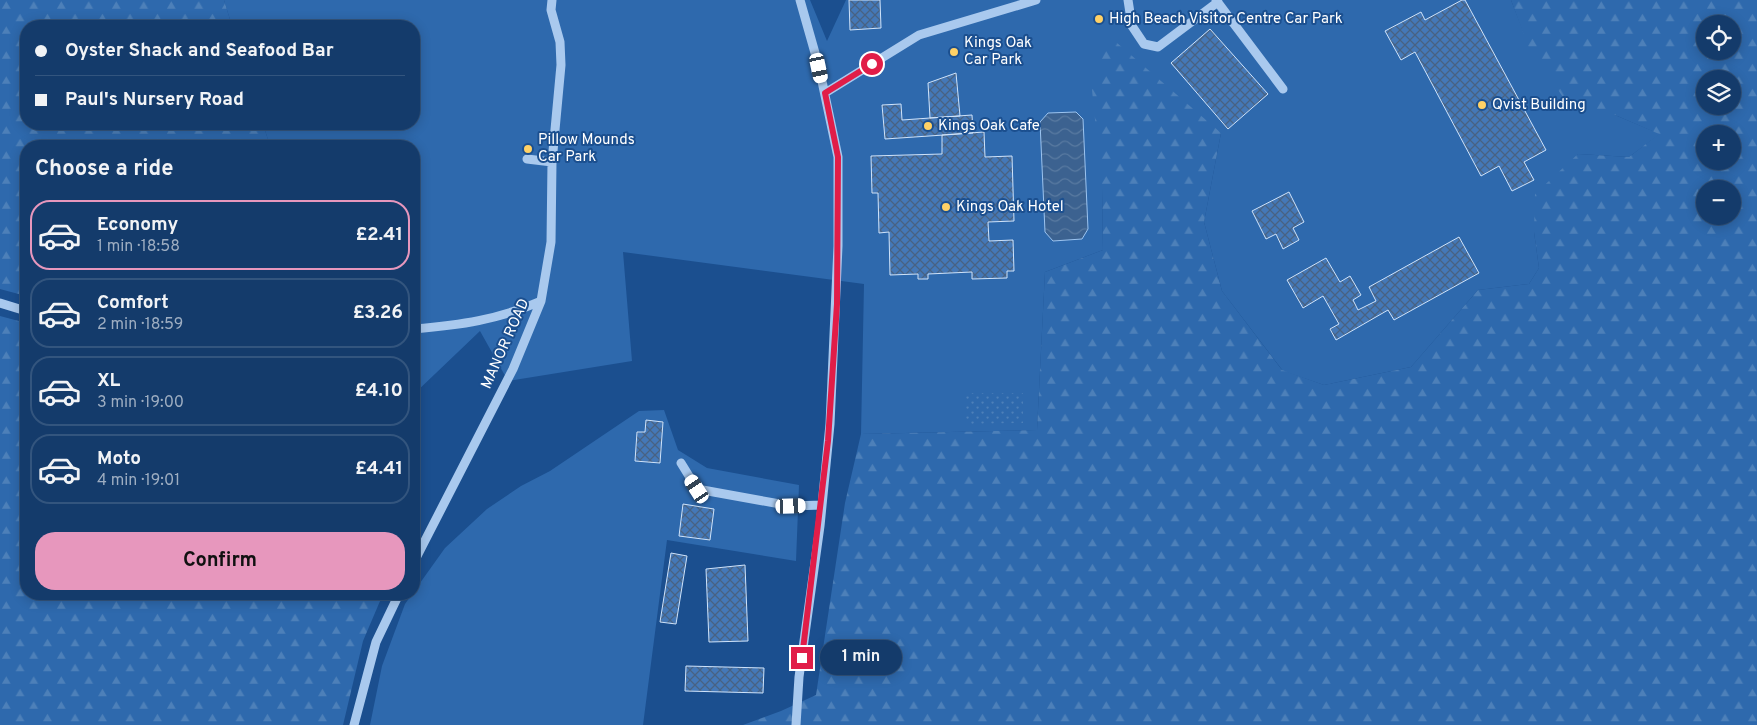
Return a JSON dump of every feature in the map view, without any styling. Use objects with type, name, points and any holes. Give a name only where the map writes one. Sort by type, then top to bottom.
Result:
[{"type":"street","name":"MANOR ROAD","points":[[420,550],[513,369],[541,301],[551,242],[552,162],[561,65],[560,42],[551,10],[552,0]]},
{"type":"street","points":[[796,725],[799,677],[822,505],[831,415],[838,246],[838,157],[825,93],[800,0]]},
{"type":"street","points":[[825,93],[919,35],[1036,0]]},
{"type":"street","points":[[1128,0],[1132,26],[1144,44],[1158,47],[1217,1],[1283,89]]},
{"type":"street","points":[[527,159],[552,162]]},
{"type":"street","points":[[420,328],[469,324],[501,317],[541,301]]},
{"type":"street","points":[[0,303],[20,308]]},
{"type":"street","points":[[681,463],[697,489],[791,506],[822,505]]},
{"type":"street","points":[[354,725],[376,642],[396,600]]},
{"type":"green space","points":[[0,0],[224,0],[230,20],[20,20],[20,130],[265,130],[268,140],[20,140],[20,294],[0,289]]},
{"type":"green space","points":[[224,0],[810,0],[827,41],[846,0],[1511,0],[1529,46],[1615,115],[1660,134],[1629,157],[1578,154],[1534,232],[1539,268],[1529,284],[1478,290],[1411,367],[1324,385],[1283,371],[1222,291],[1204,222],[1221,133],[1102,188],[1103,250],[1045,272],[1037,430],[861,434],[864,284],[623,252],[632,361],[508,381],[480,331],[420,388],[420,140],[268,140],[265,130],[420,130],[420,20],[230,20]]},
{"type":"green space","points":[[1511,0],[1757,0],[1757,725],[743,725],[816,695],[845,503],[861,434],[1037,430],[1045,272],[1103,250],[1102,188],[1092,90],[1109,36],[1221,133],[1204,222],[1222,291],[1282,370],[1324,385],[1411,367],[1478,290],[1529,284],[1539,268],[1534,232],[1535,194],[1578,154],[1629,157],[1659,134],[1615,115],[1567,103],[1528,46]]},
{"type":"green space","points":[[0,316],[20,321],[20,600],[380,600],[363,641],[343,725],[0,725]]},
{"type":"green space","points":[[965,393],[1023,393],[1023,423],[965,424]]},
{"type":"green space","points":[[664,410],[678,450],[707,468],[799,485],[796,561],[667,540],[643,725],[370,725],[382,666],[405,604],[408,600],[420,600],[420,583],[445,548],[487,509],[521,486],[550,471],[639,411]]},
{"type":"water","points":[[1076,112],[1083,119],[1088,229],[1082,239],[1053,241],[1045,232],[1040,122],[1048,113]]},
{"type":"building","points":[[849,0],[880,0],[881,28],[850,30]]},
{"type":"building","name":"Qvist Building","points":[[1465,0],[1546,150],[1524,162],[1534,180],[1512,191],[1499,166],[1481,176],[1415,52],[1401,60],[1385,31],[1421,12],[1425,20]]},
{"type":"building","points":[[1210,29],[1268,94],[1228,129],[1171,63]]},
{"type":"building","points":[[956,73],[960,116],[930,118],[928,83]]},
{"type":"building","name":"Kings Oak Cafe","points":[[901,104],[902,120],[972,115],[973,133],[885,139],[882,105]]},
{"type":"building","name":"Kings Oak Hotel","points":[[984,132],[985,157],[1012,156],[1014,221],[988,222],[989,241],[1013,240],[1014,271],[1007,271],[1007,278],[972,279],[972,272],[928,274],[928,279],[918,279],[918,274],[890,275],[889,232],[879,233],[878,193],[872,193],[871,156],[942,154],[942,135]]},
{"type":"building","points":[[1289,192],[1304,222],[1293,228],[1299,240],[1283,249],[1276,234],[1266,239],[1252,211]]},
{"type":"building","points":[[1459,237],[1479,273],[1394,320],[1388,310],[1336,340],[1330,329],[1339,324],[1323,296],[1303,308],[1287,280],[1326,258],[1340,282],[1350,276],[1361,295],[1353,300],[1358,310],[1376,301],[1369,287]]},
{"type":"building","points":[[646,420],[663,422],[660,463],[635,461],[637,432],[645,432]]},
{"type":"building","points":[[683,504],[714,509],[710,540],[679,536]]},
{"type":"building","points":[[671,553],[687,556],[676,624],[660,622]]},
{"type":"building","points":[[745,565],[748,641],[709,642],[706,569]]},
{"type":"building","points":[[686,666],[764,668],[763,693],[685,691]]},
{"type":"place","name":"High Beach Visitor Centre Car Park","points":[[1099,19]]},
{"type":"place","name":"Kings Oak Car Park","points":[[954,52]]},
{"type":"place","name":"Qvist Building","points":[[1482,105]]},
{"type":"place","name":"Kings Oak Cafe","points":[[928,126]]},
{"type":"place","name":"Pillow Mounds Car Park","points":[[528,149]]},
{"type":"place","name":"Kings Oak Hotel","points":[[946,207]]},
{"type":"route","points":[[802,658],[820,526],[830,424],[837,304],[838,157],[825,93],[872,64]]}]
